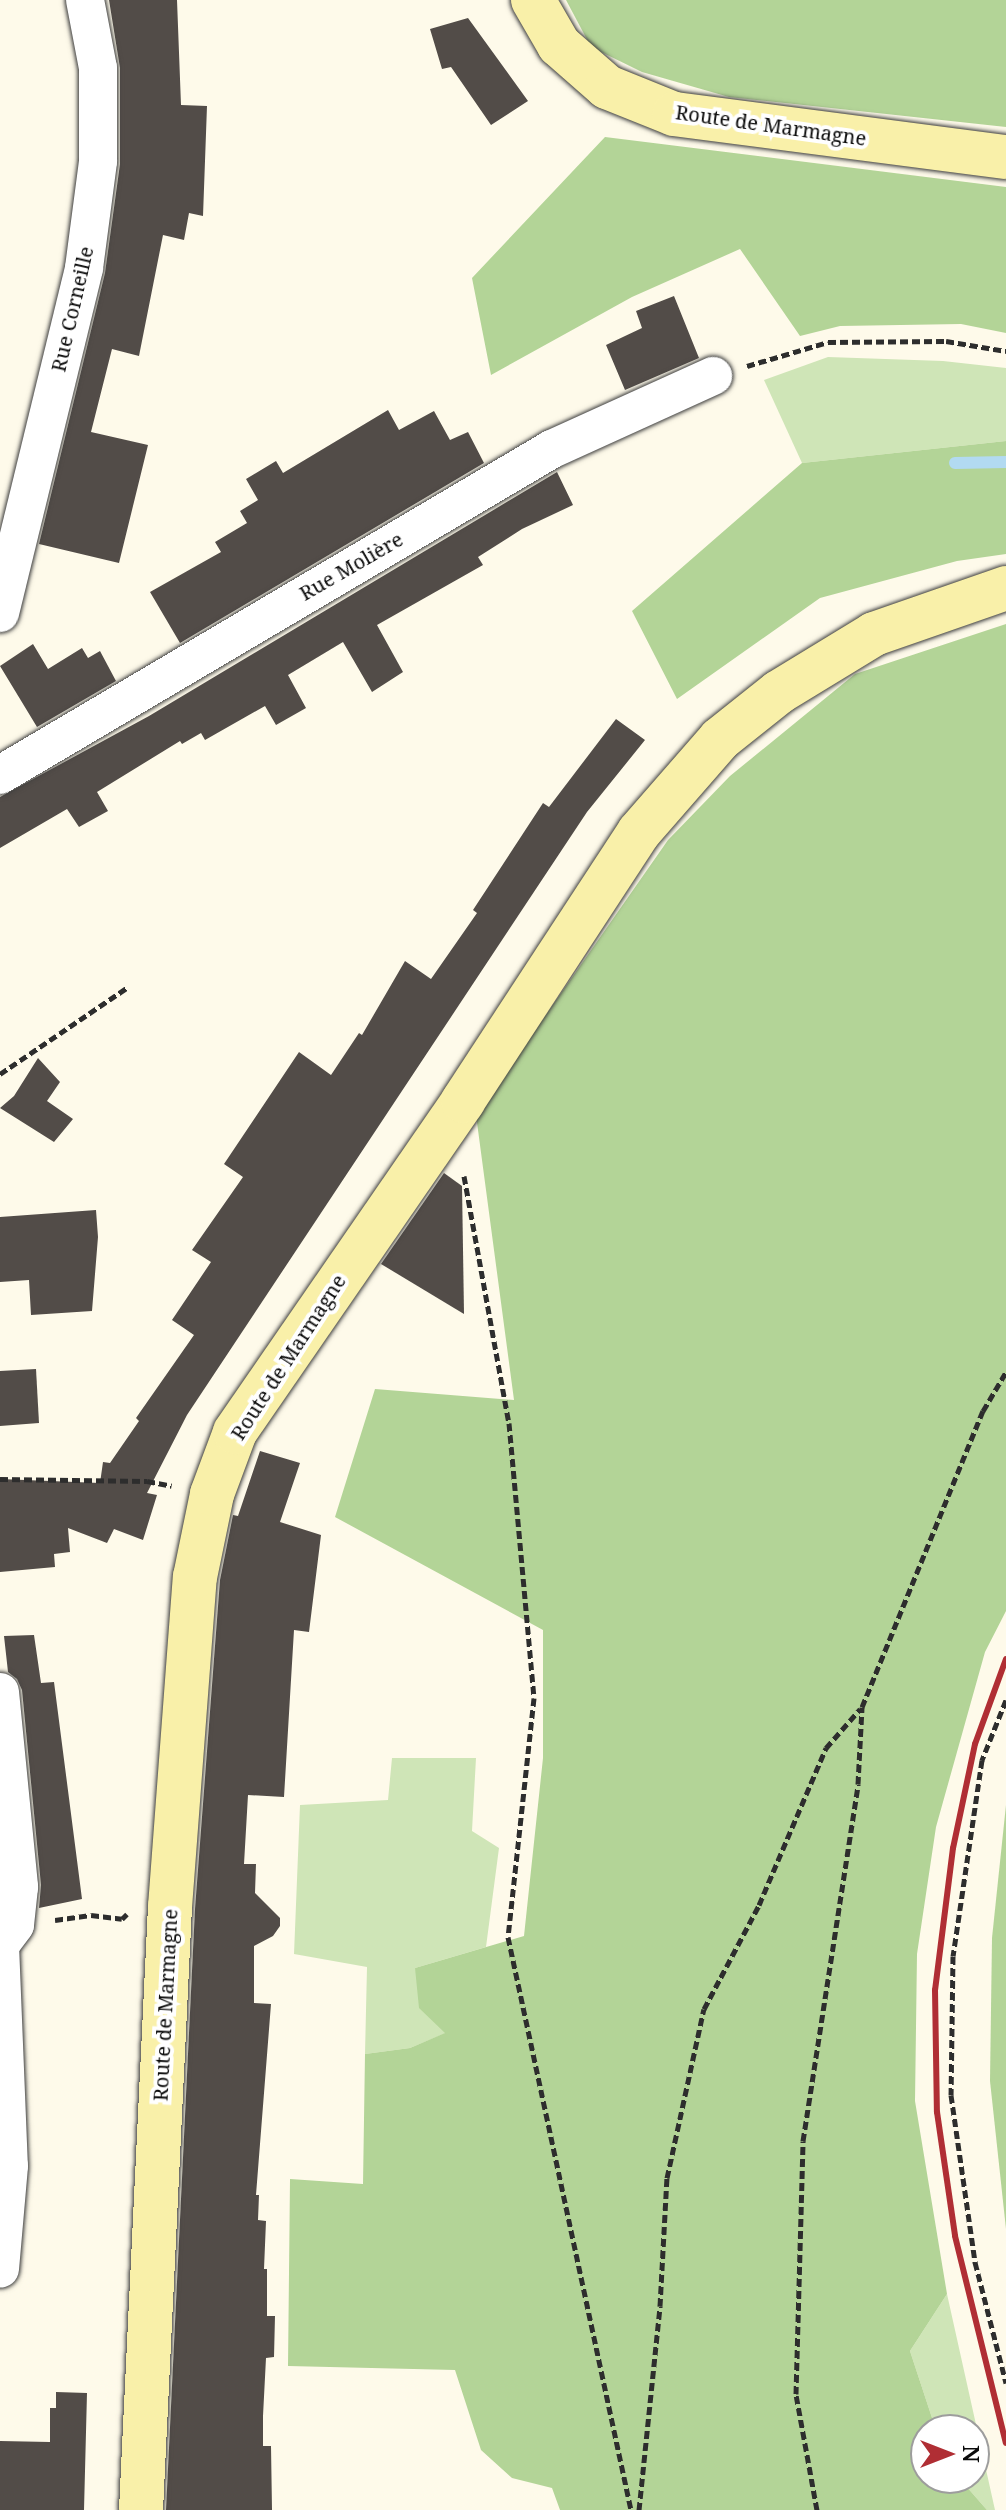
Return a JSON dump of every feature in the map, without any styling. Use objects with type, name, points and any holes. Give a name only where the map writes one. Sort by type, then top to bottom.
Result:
[{"type":"street","name":"Rue Corneille","points":[[0,613],[86,253],[98,161],[98,68],[85,0]]},
{"type":"street","name":"Route de Marmagne","points":[[533,0],[559,45],[607,87],[674,114],[1006,157]]},
{"type":"street","name":"Rue Molière","points":[[0,775],[552,449],[713,376]]},
{"type":"street","name":"Route de Marmagne","points":[[141,2510],[170,1907],[195,1577],[212,1494],[235,1432],[452,1116],[639,832],[720,739],[779,692],[874,634],[1006,588]]},
{"type":"street","points":[[0,1692],[19,1887],[5,1938],[9,2166],[0,2269]]},
{"type":"path","points":[[713,376],[828,342],[946,341],[1006,351]]},
{"type":"path","points":[[0,1074],[128,987]]},
{"type":"path","points":[[452,1116],[509,1423],[534,1698],[508,1937],[631,2510]]},
{"type":"path","points":[[639,2510],[660,2306],[667,2178],[704,2009],[759,1905],[826,1748],[862,1707],[983,1411],[1006,1372]]},
{"type":"path","points":[[0,1479],[147,1481],[212,1494]]},
{"type":"path","points":[[1006,1700],[982,1760],[953,1956],[951,2095],[975,2262],[1006,2383]]},
{"type":"path","points":[[817,2510],[796,2394],[803,2141],[858,1784],[862,1707]]},
{"type":"path","points":[[5,1938],[91,1915],[122,1919],[135,1906],[170,1907]]},
{"type":"green space","points":[[566,0],[1006,0],[1006,127],[729,97],[642,72],[591,47]]},
{"type":"green space","points":[[605,137],[1006,187],[1006,333],[961,324],[840,326],[800,336],[740,249],[632,297],[491,375],[472,278]]},
{"type":"green space","points":[[828,357],[943,361],[1006,368],[1006,441],[802,463],[764,380]]},
{"type":"green space","points":[[1006,441],[1006,554],[957,561],[820,598],[677,699],[632,611],[802,463]]},
{"type":"green space","points":[[1006,624],[1006,1611],[985,1652],[936,1827],[917,1954],[915,2101],[947,2294],[910,2351],[931,2414],[910,2414],[910,2494],[973,2494],[987,2510],[560,2510],[552,2488],[512,2478],[481,2450],[455,2370],[288,2366],[290,2179],[363,2184],[365,2054],[410,2048],[445,2033],[419,2008],[415,1968],[524,1936],[543,1758],[543,1630],[335,1517],[375,1389],[514,1400],[476,1115],[668,840],[730,776],[855,674]]},
{"type":"green space","points":[[392,1758],[476,1758],[472,1831],[499,1848],[486,1947],[415,1968],[446,2033],[410,2048],[365,2054],[367,1967],[294,1954],[300,1805],[388,1800]]},
{"type":"green space","points":[[1006,1805],[1006,2229],[990,2081],[992,1938]]},
{"type":"green space","points":[[947,2294],[974,2414],[931,2414],[910,2351]]},
{"type":"green space","points":[[990,2488],[995,2510],[987,2510],[973,2494],[990,2494]]},
{"type":"building","points":[[109,0],[177,0],[181,105],[207,106],[203,216],[189,213],[184,240],[163,235],[139,356],[112,349],[91,432],[148,445],[119,563],[39,544],[105,273],[120,164],[120,68]]},
{"type":"building","points":[[468,18],[528,101],[491,125],[451,67],[442,69],[430,29]]},
{"type":"building","points":[[674,296],[699,358],[625,390],[606,345],[642,328],[636,311]]},
{"type":"building","points":[[388,410],[399,430],[434,411],[450,440],[468,432],[484,463],[180,643],[150,592],[221,552],[215,542],[247,523],[240,511],[258,500],[246,479],[276,461],[283,473]]},
{"type":"building","points":[[557,472],[573,505],[522,529],[478,557],[483,565],[377,625],[403,672],[372,692],[343,642],[288,675],[306,708],[276,725],[265,706],[205,740],[201,733],[182,744],[180,741],[97,792],[108,811],[79,827],[67,809],[0,848],[0,797],[149,716]]},
{"type":"building","points":[[33,644],[48,669],[82,648],[88,658],[100,651],[116,681],[37,727],[0,666]]},
{"type":"building","points":[[616,719],[645,740],[587,812],[187,1415],[147,1493],[157,1495],[143,1540],[114,1529],[107,1543],[68,1528],[70,1552],[54,1554],[55,1567],[0,1572],[0,1479],[100,1483],[103,1462],[110,1463],[139,1421],[136,1418],[194,1335],[172,1320],[211,1262],[192,1250],[243,1177],[224,1164],[299,1052],[331,1075],[359,1033],[362,1035],[405,961],[431,979],[477,913],[473,910],[543,803],[549,807]]},
{"type":"building","points":[[38,1058],[60,1082],[47,1101],[73,1119],[54,1142],[0,1108],[14,1096]]},
{"type":"building","points":[[444,1173],[462,1186],[464,1314],[381,1264]]},
{"type":"building","points":[[96,1210],[98,1237],[92,1311],[31,1315],[29,1280],[0,1282],[0,1217]]},
{"type":"building","points":[[36,1369],[39,1423],[0,1426],[0,1371]]},
{"type":"building","points":[[260,1451],[300,1463],[280,1522],[321,1535],[309,1632],[294,1630],[284,1797],[248,1795],[244,1864],[256,1864],[255,1893],[280,1918],[280,1926],[273,1936],[254,1946],[254,2003],[271,2004],[256,2195],[259,2195],[258,2220],[266,2221],[264,2269],[267,2269],[267,2316],[275,2316],[274,2357],[266,2358],[263,2416],[263,2446],[271,2446],[272,2510],[166,2510],[195,1909],[220,1580],[233,1515],[238,1516]]},
{"type":"building","points":[[34,1635],[41,1683],[54,1682],[82,1899],[39,1908],[41,1885],[22,1690],[17,1679],[8,1672],[4,1636]]},
{"type":"building","points":[[56,2392],[87,2393],[84,2510],[0,2510],[0,2441],[50,2442],[50,2408],[56,2408]]},
{"type":"waterway","points":[[955,463],[1006,462]]},
{"type":"railway","points":[[1006,1659],[975,1744],[953,1848],[935,1990],[937,2112],[955,2236],[1006,2443]]}]
